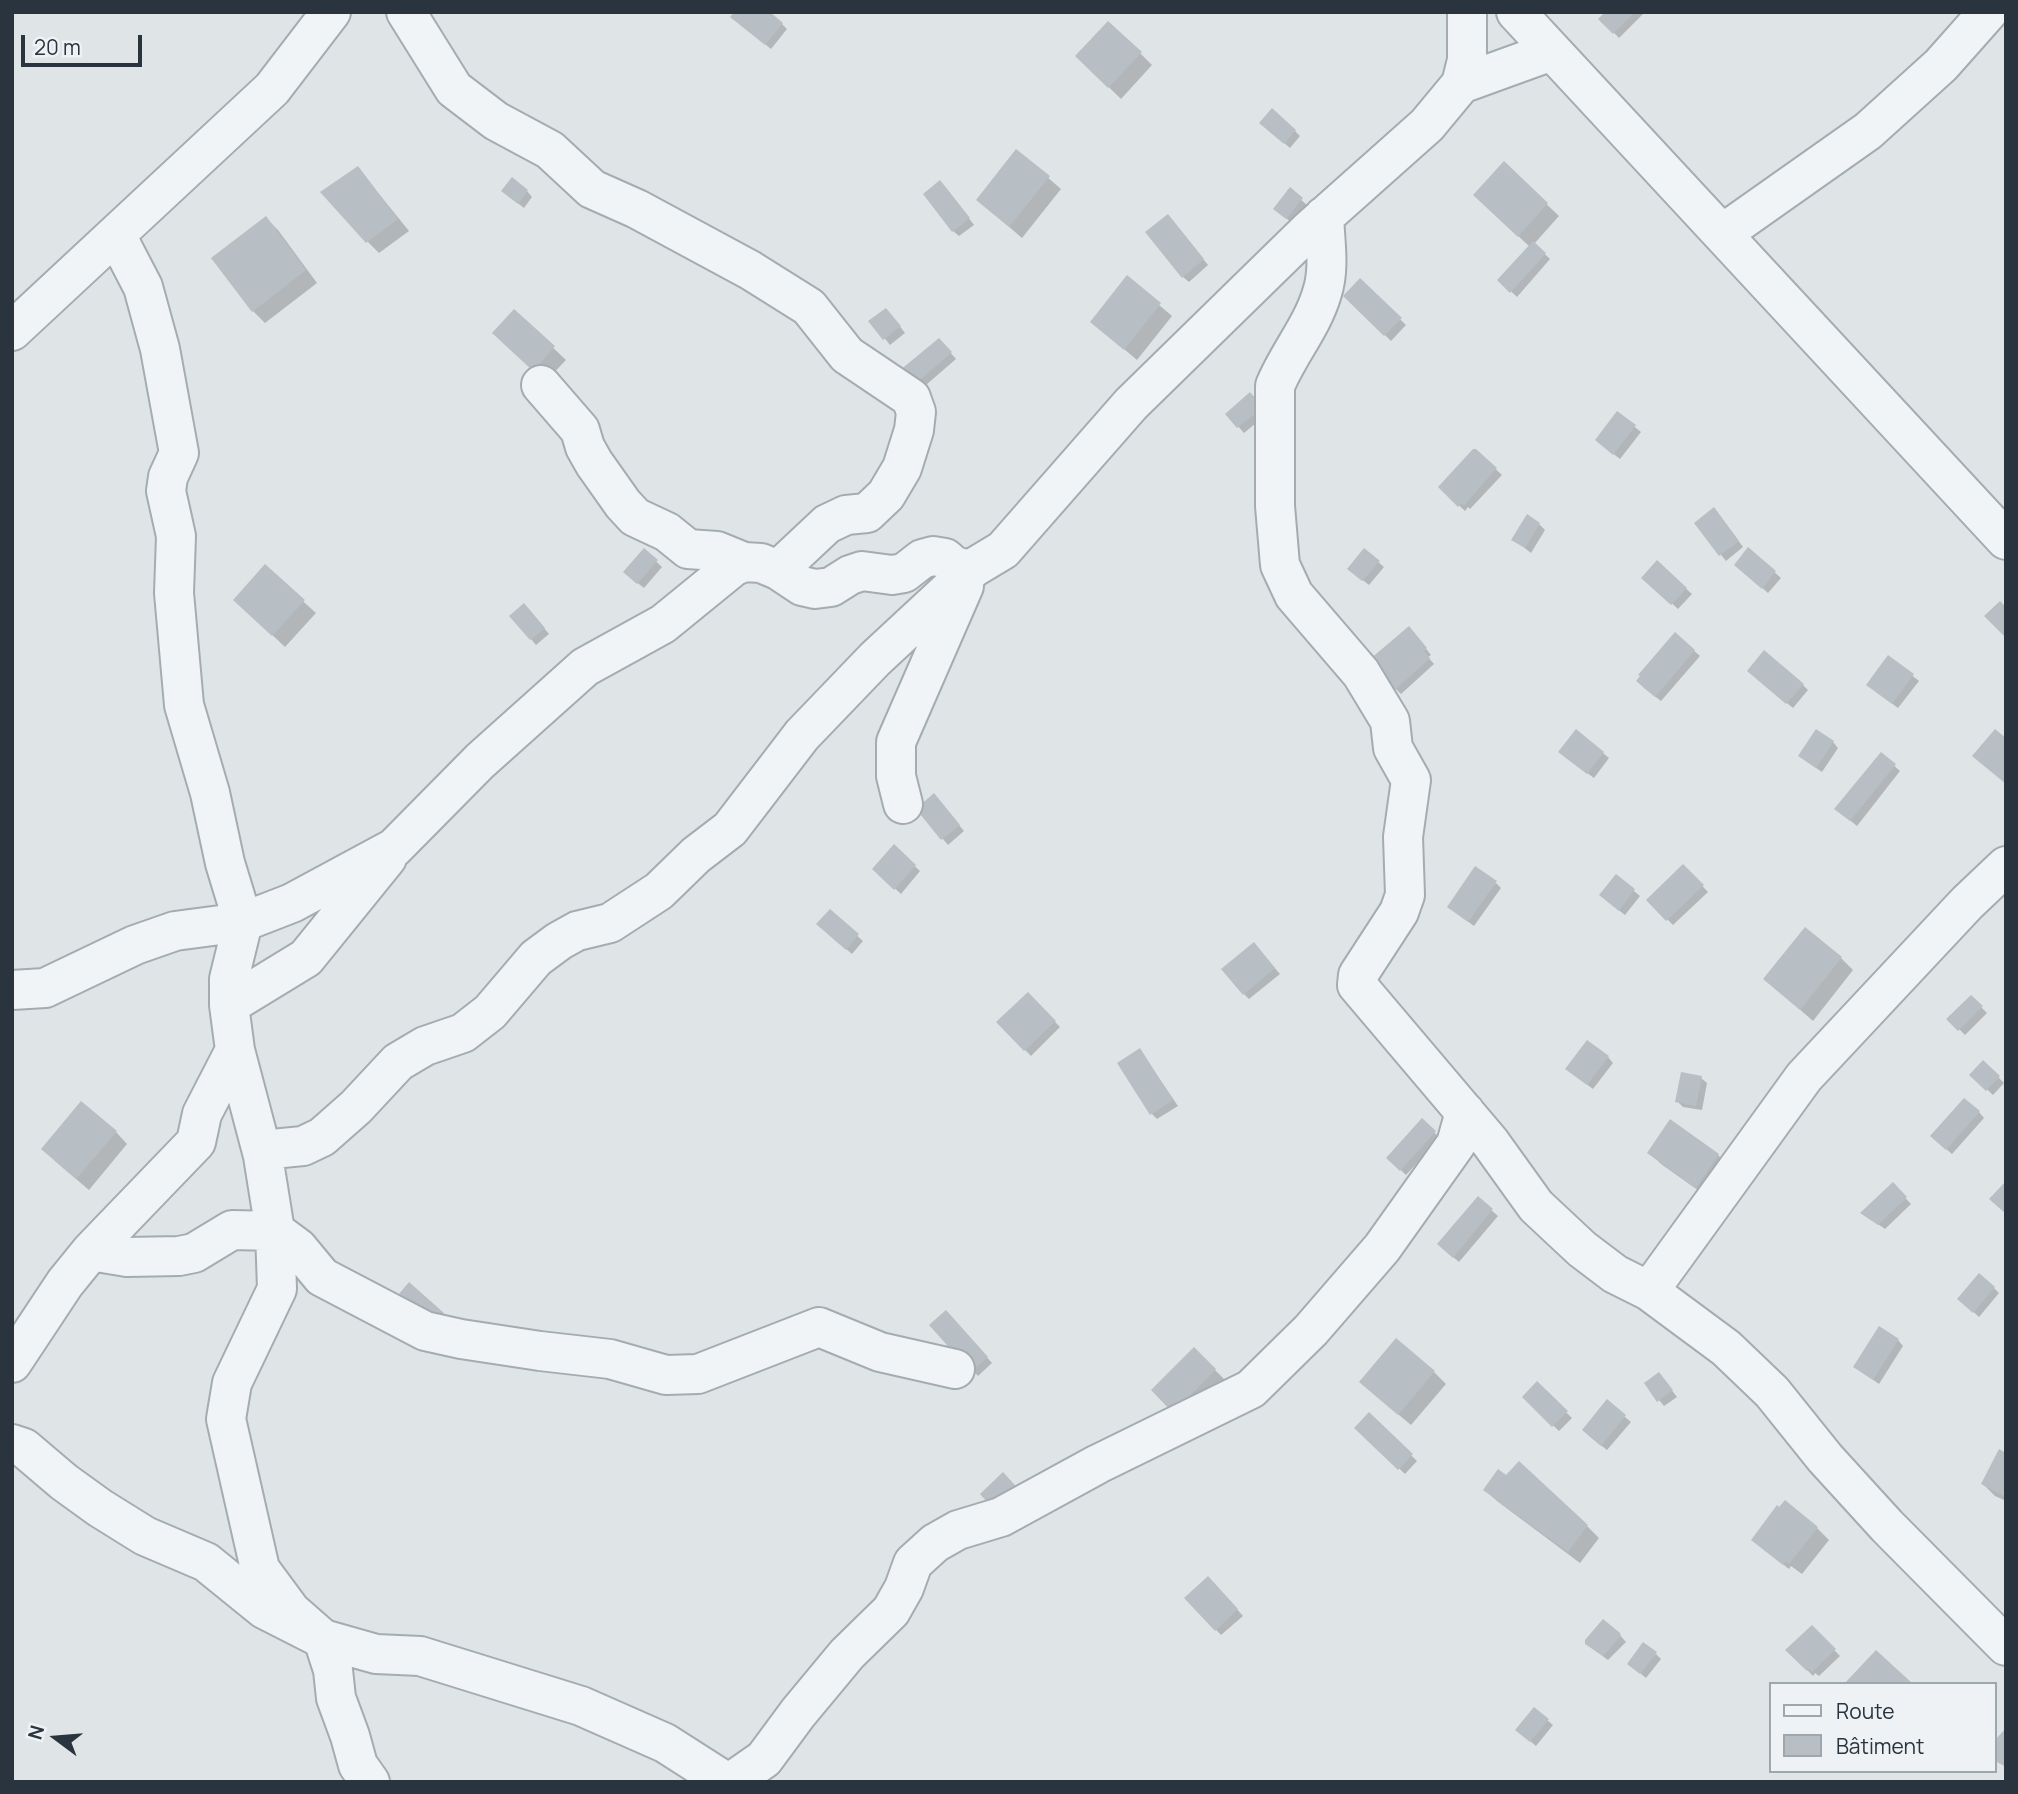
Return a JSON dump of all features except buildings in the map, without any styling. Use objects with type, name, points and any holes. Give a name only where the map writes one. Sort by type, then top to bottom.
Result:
[{"type":"street","points":[[12,331],[272,89],[331,12]]},
{"type":"street","points":[[229,1005],[306,958],[394,848],[480,761],[585,667],[663,624],[733,567],[761,566],[827,524],[846,515],[867,513],[886,495],[902,468],[914,430],[916,412],[911,398],[847,355],[809,307],[750,270],[637,209],[592,189],[550,150],[496,121],[454,89],[405,12]]},
{"type":"street","points":[[262,1150],[303,1146],[322,1137],[356,1107],[398,1062],[425,1046],[463,1033],[490,1012],[536,958],[577,931],[610,923],[659,891],[696,855],[730,829],[802,735],[875,659],[973,568],[1003,550],[1131,404],[1324,216],[1427,125],[1461,84],[1467,60],[1467,12]]},
{"type":"street","points":[[1516,12],[2006,540]]},
{"type":"street","points":[[1722,234],[1868,131],[1941,65],[1988,12]]},
{"type":"street","points":[[1461,84],[1552,51]]},
{"type":"street","points":[[1324,216],[1326,276],[1322,294],[1275,386],[1275,506],[1280,565],[1294,595],[1360,673],[1390,721],[1393,748],[1411,780],[1403,837],[1405,895],[1399,912],[1358,975],[1357,985],[1470,1132],[1536,1206],[1582,1249],[1615,1273],[1650,1291],[1726,1348],[1772,1392],[1825,1458],[2006,1646]]},
{"type":"street","points":[[116,235],[143,287],[160,349],[179,453],[168,477],[166,491],[176,536],[174,593],[184,705],[243,922],[229,979],[229,1005],[235,1050],[262,1150],[275,1231],[277,1289],[232,1383],[226,1419],[260,1569],[291,1611],[323,1639],[333,1670],[336,1698],[358,1765],[370,1782]]},
{"type":"street","points":[[541,385],[580,430],[594,463],[623,504],[635,517],[667,532],[688,549],[717,551],[815,589],[831,587],[862,571],[892,575],[904,573],[922,559],[933,556],[945,558],[954,566],[973,568]]},
{"type":"street","points":[[903,804],[896,776],[896,742],[973,568]]},
{"type":"street","points":[[12,990],[45,988],[135,945],[175,931],[243,922],[292,903],[394,848]]},
{"type":"street","points":[[1650,1291],[1804,1077],[1967,903],[2006,866]]},
{"type":"street","points":[[12,1363],[65,1283],[90,1251],[196,1142],[202,1114],[235,1050]]},
{"type":"street","points":[[12,1444],[24,1448],[64,1482],[111,1515],[145,1536],[206,1562],[264,1609],[323,1639],[376,1654],[419,1656],[582,1706],[665,1743],[729,1782],[764,1759],[847,1654],[891,1611],[905,1588],[912,1563],[935,1543],[958,1530],[1001,1517],[1098,1464],[1251,1389],[1311,1330],[1382,1248],[1470,1132]]},
{"type":"street","points":[[90,1251],[127,1256],[179,1256],[194,1253],[232,1230],[275,1231],[298,1248],[322,1277],[425,1331],[461,1339],[610,1359],[666,1375],[698,1374],[819,1327],[880,1352],[956,1369]]}]
